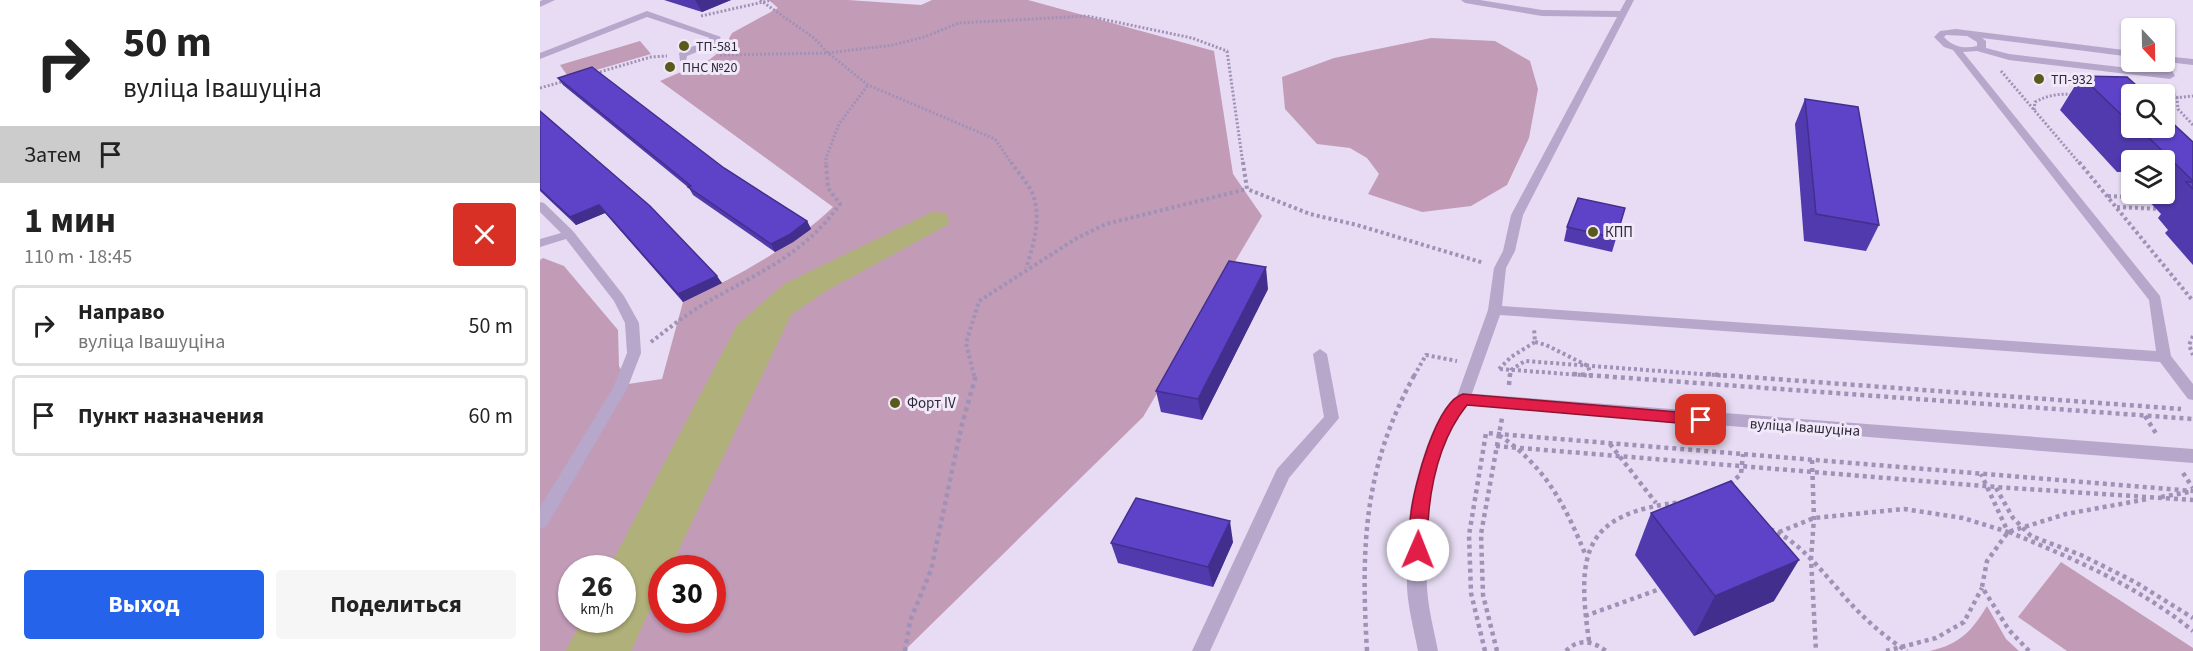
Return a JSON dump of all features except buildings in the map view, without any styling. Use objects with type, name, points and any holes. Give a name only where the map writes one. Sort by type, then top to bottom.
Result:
[{"type":"street","name":"вуліца Івашуціна","points":[[1463,399],[1722,422],[2193,456]]},
{"type":"street","points":[[1428,651],[1417,589],[1419,512],[1437,438],[1449,416],[1463,399]]},
{"type":"lane","points":[[540,4],[550,0]]},
{"type":"lane","points":[[1465,0],[1542,14],[1623,14]]},
{"type":"lane","points":[[1463,399],[1495,310],[1500,268],[1509,251],[1517,215],[1630,0]]},
{"type":"lane","points":[[540,56],[646,14],[716,37],[682,57]]},
{"type":"lane","points":[[2121,53],[1956,32],[1940,34],[1939,37],[1944,43],[1958,49],[1978,49],[2009,57],[2121,70]]},
{"type":"lane","points":[[1971,35],[1983,44],[1978,49]]},
{"type":"lane","points":[[1958,49],[1959,54],[2155,299],[2164,357],[2193,395]]},
{"type":"lane","points":[[2175,61],[2193,62]]},
{"type":"lane","points":[[2136,72],[2170,76],[2168,72]]},
{"type":"lane","points":[[540,206],[569,234],[619,299],[632,323],[634,353],[620,389],[540,522]]},
{"type":"lane","points":[[540,243],[569,234]]},
{"type":"lane","points":[[1495,310],[2164,357]]},
{"type":"lane","points":[[1201,651],[1283,474],[1332,418],[1320,354]]},
{"type":"path","points":[[670,22],[772,0]]},
{"type":"path","points":[[760,1],[786,16],[814,38],[828,53],[868,86],[995,139],[1034,197],[1034,238],[1026,268]]},
{"type":"path","points":[[587,75],[651,57],[828,53],[893,45],[924,37],[960,23],[1087,16],[1192,38],[1227,51],[1247,189]]},
{"type":"path","points":[[1996,66],[2108,196],[2193,301]]},
{"type":"path","points":[[540,88],[566,81]]},
{"type":"path","points":[[634,353],[703,305],[793,256],[832,217],[840,204],[828,188],[826,158],[839,124],[868,86]]},
{"type":"path","points":[[2034,110],[2036,102],[2045,96],[2063,93],[2081,96]]},
{"type":"path","points":[[2193,96],[2177,97],[2175,104],[2180,114],[2193,124]]},
{"type":"path","points":[[905,651],[910,621],[931,570],[962,424],[975,379],[966,343],[979,301],[1026,268],[1106,224],[1247,189],[1310,214],[1357,225],[1500,268]]},
{"type":"path","points":[[2108,196],[2121,196]]},
{"type":"path","points":[[2117,207],[2160,209]]},
{"type":"path","points":[[2193,336],[2189,345],[2193,355]]},
{"type":"path","points":[[1534,342],[1546,345],[1588,366],[1591,376]]},
{"type":"path","points":[[1511,370],[1525,361],[2182,409]]},
{"type":"path","points":[[1500,369],[2193,419]]},
{"type":"path","points":[[1485,651],[1471,593],[1468,535],[1482,445],[1486,433],[2193,491]]},
{"type":"path","points":[[1497,651],[1483,595],[1481,534],[1498,434]]},
{"type":"path","points":[[1498,434],[1520,448],[1556,489],[1586,556]]},
{"type":"path","points":[[1610,443],[1656,503]]},
{"type":"path","points":[[1496,446],[1996,487],[2193,500]]},
{"type":"path","points":[[1725,487],[1741,474],[1743,454]]},
{"type":"path","points":[[1812,460],[1814,518],[1811,559],[1816,651]]},
{"type":"path","points":[[1980,473],[2008,532]]},
{"type":"path","points":[[1996,487],[2013,518],[2031,536],[2081,555],[2135,582],[2193,619]]},
{"type":"path","points":[[1886,651],[1936,638],[1964,622],[1983,587],[1987,561],[2008,532],[2066,514],[2193,491]]},
{"type":"path","points":[[1589,641],[1582,584],[1586,556],[1604,527],[1624,512],[1656,503],[1686,501]]},
{"type":"path","points":[[1779,532],[1814,518],[1856,512],[1904,509],[1963,518],[2008,532],[2122,582],[2179,619],[2193,631]]},
{"type":"path","points":[[1768,529],[1779,532],[1811,559],[1863,616],[1907,651]]},
{"type":"path","points":[[1983,587],[2009,630],[2029,651]]},
{"type":"path","points":[[1585,616],[1660,589]]},
{"type":"path","points":[[2179,619],[2193,619]]},
{"type":"path","points":[[1566,651],[1578,642],[1589,641],[1606,651]]},
{"type":"shaded area","points":[[769,0],[848,0],[921,5],[932,0],[1028,0],[1214,51],[1233,174],[1262,216],[1143,417],[904,651],[540,651],[540,260],[543,258],[564,266],[618,330],[619,366],[628,384],[662,379],[683,302],[781,249],[833,207],[660,81],[709,60],[724,48],[732,33],[778,8]]},
{"type":"shaded area","points":[[1431,38],[1495,41],[1530,61],[1538,89],[1529,138],[1507,185],[1471,206],[1422,212],[1368,194],[1379,174],[1367,158],[1350,148],[1317,144],[1285,109],[1282,77],[1334,58]]},
{"type":"shaded area","points":[[640,41],[651,54],[569,78],[560,65]]},
{"type":"shaded area","points":[[932,212],[947,213],[949,224],[826,291],[791,315],[676,555],[648,555],[648,614],[631,651],[565,651],[575,633],[636,633],[636,555],[616,555],[737,325],[784,284]]},
{"type":"shaded area","points":[[2061,562],[2193,648],[2193,651],[2067,651],[2018,617]]},
{"type":"shaded area","points":[[1987,606],[2006,639],[2019,651],[1930,651],[1949,645],[1964,635],[1976,623]]},
{"type":"place","name":"ТП-581","points":[[684,46]]},
{"type":"place","name":"ПНС №20","points":[[670,67]]},
{"type":"place","name":"ТП-932","points":[[2039,79]]},
{"type":"place","name":"КПП","points":[[1593,232]]},
{"type":"place","name":"Форт IV","points":[[895,403]]},
{"type":"route","points":[[1418,550],[1419,512],[1437,438],[1449,416],[1463,399],[1701,420]]}]
